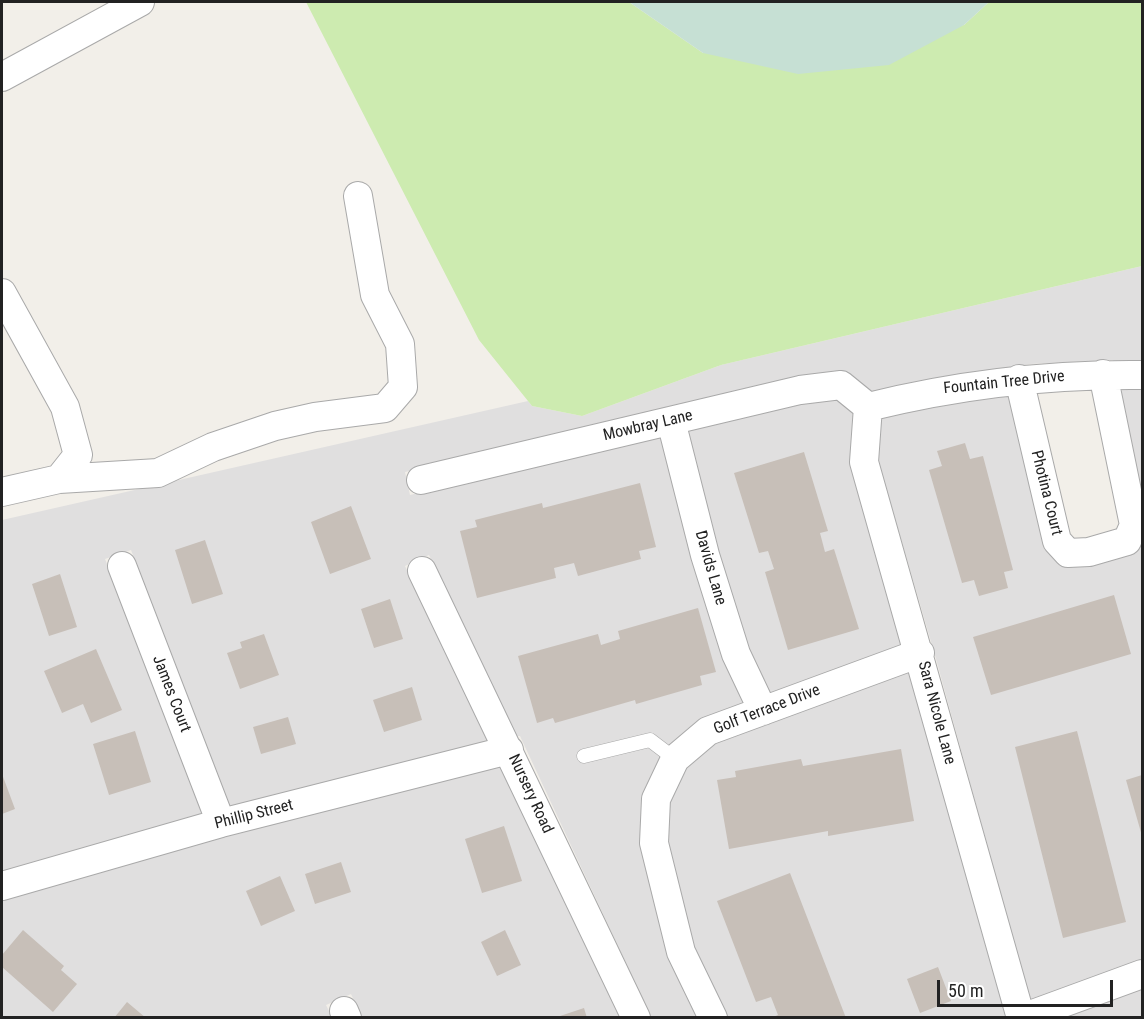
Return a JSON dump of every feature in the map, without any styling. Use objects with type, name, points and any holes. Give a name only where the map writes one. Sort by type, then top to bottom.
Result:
[{"type":"street","points":[[2,77],[140,2]]},
{"type":"street","points":[[2,492],[58,480],[158,472],[213,447],[275,426],[315,417],[385,408],[403,387],[400,344],[375,295],[358,196]]},
{"type":"street","points":[[2,293],[65,407],[78,455],[58,480]]},
{"type":"street","name":"Photina Court","points":[[1019,379],[1057,541],[1068,553],[1089,552],[1127,541],[1134,525],[1103,375]]},
{"type":"street","name":"Fountain Tree Drive","points":[[868,407],[933,391],[1019,379],[1143,375]]},
{"type":"street","name":"Mowbray Lane","points":[[421,480],[801,390],[841,385],[868,407]]},
{"type":"street","name":"Sara Nicole Lane","points":[[868,407],[864,462],[920,653],[1021,1017]]},
{"type":"street","name":"Davids Lane","points":[[671,421],[718,599],[736,654],[763,711]]},
{"type":"street","name":"James Court","points":[[122,566],[221,823]]},
{"type":"street","name":"Nursery Road","points":[[422,571],[636,1017]]},
{"type":"street","name":"Golf Terrace Drive","points":[[713,1017],[681,952],[654,843],[656,799],[675,759],[708,731],[920,653]]},
{"type":"street","name":"Phillip Street","points":[[2,886],[221,823],[509,750]]},
{"type":"street","points":[[1021,1017],[1143,974]]},
{"type":"lane","points":[[584,756],[650,740],[675,759]]},
{"type":"shaded area","points":[[1142,266],[1142,363],[1114,363],[1113,360],[1030,364],[873,394],[799,378],[405,472],[410,495],[661,436],[745,705],[643,799],[698,1017],[651,1017],[520,736],[517,736],[429,555],[405,566],[490,743],[230,808],[131,550],[105,559],[204,815],[2,873],[2,520],[528,401],[532,406],[582,416],[721,365]]},
{"type":"shaded area","points":[[1119,387],[1142,387],[1142,501]]},
{"type":"shaded area","points":[[1009,392],[1044,544],[1142,537],[1142,962],[1030,1002],[936,659],[878,460],[880,416]]},
{"type":"shaded area","points":[[836,398],[854,412],[851,466],[904,646],[770,695],[749,649],[718,551],[687,430],[802,402]]},
{"type":"shaded area","points":[[910,670],[1006,1015],[1002,1018],[728,1017],[694,948],[668,841],[670,801],[686,766],[715,741]]},
{"type":"shaded area","points":[[501,765],[621,1017],[362,1017],[351,994],[326,1005],[332,1017],[2,1018],[2,898],[213,838]]},
{"type":"shaded area","points":[[1142,987],[1142,1017],[1058,1017]]},
{"type":"green space","points":[[306,2],[629,2],[703,53],[964,25],[989,2],[1142,2],[1142,266],[721,365],[582,416],[532,406],[479,340]]},
{"type":"green space","points":[[629,2],[989,2],[964,25],[889,65],[798,74],[703,53]]},
{"type":"building","points":[[965,443],[970,459],[983,456],[1013,570],[1004,572],[1008,588],[979,596],[974,580],[962,583],[929,470],[942,466],[937,451]]},
{"type":"building","points":[[804,452],[828,531],[820,533],[825,552],[834,549],[859,629],[788,650],[765,572],[774,569],[768,551],[759,553],[734,473]]},
{"type":"building","points":[[640,483],[656,547],[639,551],[641,559],[578,576],[574,563],[554,568],[556,578],[477,598],[460,531],[477,527],[475,520],[542,503],[543,508]]},
{"type":"building","points":[[351,506],[371,559],[330,574],[311,522]]},
{"type":"building","points":[[205,540],[223,594],[192,604],[175,550]]},
{"type":"building","points":[[60,574],[77,627],[49,636],[32,584]]},
{"type":"building","points":[[1114,595],[1131,654],[991,695],[973,637]]},
{"type":"building","points":[[390,599],[403,639],[374,648],[361,609]]},
{"type":"building","points":[[698,608],[716,672],[700,676],[702,685],[636,704],[635,700],[555,723],[553,718],[537,723],[518,656],[598,634],[601,645],[620,639],[618,631]]},
{"type":"building","points":[[264,634],[279,675],[240,689],[227,653],[242,648],[240,642]]},
{"type":"building","points":[[96,649],[122,710],[91,723],[83,704],[62,713],[44,671]]},
{"type":"building","points":[[412,687],[422,720],[384,732],[373,700]]},
{"type":"building","points":[[288,717],[296,744],[261,754],[253,727]]},
{"type":"building","points":[[135,731],[151,782],[109,795],[93,744]]},
{"type":"building","points":[[1077,731],[1126,922],[1063,938],[1015,747]]},
{"type":"building","points":[[901,749],[914,821],[828,836],[828,831],[729,849],[717,780],[736,777],[735,771],[801,759],[803,766]]},
{"type":"building","points":[[2,774],[15,809],[2,814]]},
{"type":"building","points":[[1142,775],[1142,836],[1126,780]]},
{"type":"building","points":[[504,826],[522,881],[482,893],[465,839]]},
{"type":"building","points":[[341,862],[351,892],[315,904],[305,874]]},
{"type":"building","points":[[790,873],[846,1018],[771,1018],[778,1015],[771,997],[756,1002],[717,901]]},
{"type":"building","points":[[280,876],[295,911],[261,926],[246,891]]},
{"type":"building","points":[[23,930],[64,966],[61,970],[77,984],[53,1012],[2,967],[2,955]]},
{"type":"building","points":[[505,930],[521,965],[497,976],[481,942]]},
{"type":"building","points":[[938,967],[951,1001],[920,1013],[907,979]]},
{"type":"building","points":[[127,1002],[146,1018],[114,1018]]},
{"type":"building","points":[[584,1008],[587,1018],[557,1018],[557,1017]]}]
